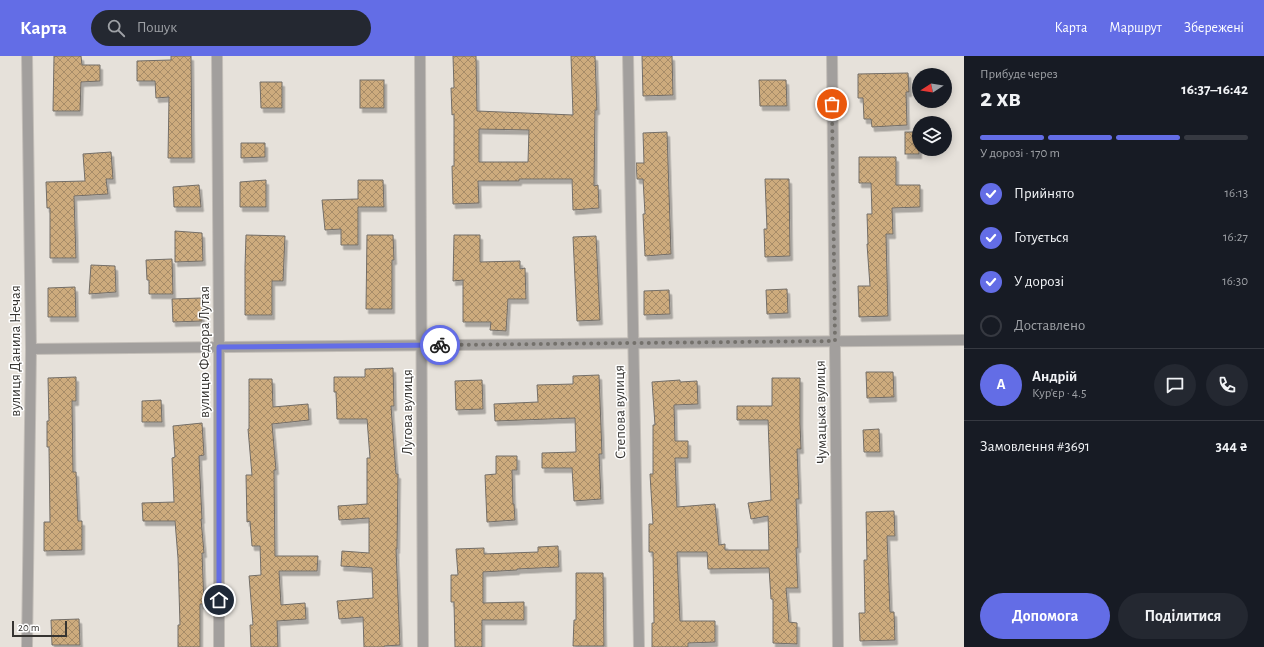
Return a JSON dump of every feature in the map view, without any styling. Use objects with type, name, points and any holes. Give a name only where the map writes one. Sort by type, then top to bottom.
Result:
[{"type":"street","name":"вулиця Данила Нечая","points":[[27,647],[30,349],[28,56]]},
{"type":"street","name":"вулицю Федора Лутая","points":[[216,56],[219,347],[219,647]]},
{"type":"street","name":"Лугова вулиця","points":[[420,56],[423,647]]},
{"type":"street","name":"Степова вулиця","points":[[628,56],[640,647]]},
{"type":"street","name":"Чумацька вулиця","points":[[832,56],[838,647]]},
{"type":"street","points":[[30,349],[964,340]]},
{"type":"building","points":[[54,56],[81,56],[82,65],[100,65],[100,81],[81,82],[80,111],[53,111]]},
{"type":"building","points":[[171,56],[191,56],[192,158],[168,158],[169,97],[156,98],[155,81],[137,81],[137,61],[171,60]]},
{"type":"building","points":[[453,56],[476,56],[477,111],[573,115],[571,56],[595,56],[597,110],[595,110],[594,186],[598,185],[599,208],[573,210],[572,179],[478,181],[479,203],[453,204],[452,166],[454,166],[454,114],[452,115],[451,88],[454,88]],"holes":[[[479,129],[529,130],[528,162],[479,162]]]},
{"type":"building","points":[[642,56],[672,56],[673,95],[643,96]]},
{"type":"building","points":[[908,73],[909,92],[906,92],[907,125],[872,127],[871,119],[864,119],[863,98],[858,98],[858,74]]},
{"type":"building","points":[[360,80],[384,80],[384,108],[360,108]]},
{"type":"building","points":[[759,80],[786,80],[787,106],[760,106]]},
{"type":"building","points":[[260,82],[282,82],[282,108],[261,108]]},
{"type":"building","points":[[667,132],[671,254],[645,256],[643,179],[637,179],[636,163],[644,163],[643,133]]},
{"type":"building","points":[[905,132],[912,132],[912,154],[905,154]]},
{"type":"building","points":[[241,143],[265,143],[265,157],[241,158]]},
{"type":"building","points":[[111,152],[113,179],[106,179],[108,194],[74,196],[76,258],[50,258],[50,208],[47,208],[46,182],[85,181],[83,154]]},
{"type":"building","points":[[859,157],[896,157],[896,185],[920,185],[920,207],[892,208],[893,234],[886,234],[888,316],[859,317],[858,286],[870,286],[867,244],[867,214],[872,214],[871,183],[859,183]]},
{"type":"building","points":[[765,179],[789,179],[790,256],[765,257],[764,229],[767,229]]},
{"type":"building","points":[[266,180],[266,207],[240,207],[240,182]]},
{"type":"building","points":[[358,180],[383,180],[384,207],[358,207],[358,245],[341,245],[341,229],[325,230],[322,200],[358,199]]},
{"type":"building","points":[[199,185],[201,207],[174,207],[173,187]]},
{"type":"building","points":[[175,231],[202,233],[203,261],[175,262]]},
{"type":"building","points":[[246,235],[285,236],[283,281],[272,281],[272,315],[245,315]]},
{"type":"building","points":[[367,235],[393,235],[394,260],[392,260],[392,309],[366,309]]},
{"type":"building","points":[[454,235],[480,235],[480,262],[520,261],[520,269],[525,268],[526,299],[508,299],[506,331],[490,330],[491,322],[463,322],[463,280],[453,281]]},
{"type":"building","points":[[596,236],[600,320],[577,321],[573,237]]},
{"type":"building","points":[[172,259],[173,294],[149,294],[149,280],[147,280],[146,260]]},
{"type":"building","points":[[91,265],[115,266],[116,292],[89,294]]},
{"type":"building","points":[[75,287],[76,317],[48,317],[48,288]]},
{"type":"building","points":[[787,289],[788,313],[767,314],[766,290]]},
{"type":"building","points":[[669,290],[670,314],[644,315],[644,291]]},
{"type":"building","points":[[201,298],[202,321],[173,322],[172,299]]},
{"type":"building","points":[[393,368],[394,406],[391,406],[396,474],[398,474],[396,549],[400,645],[364,647],[363,617],[339,619],[337,601],[373,598],[372,568],[341,566],[342,551],[369,553],[369,518],[339,520],[338,506],[367,504],[367,458],[370,458],[367,419],[337,419],[334,377],[365,377],[365,369]]},
{"type":"building","points":[[866,372],[893,372],[894,397],[867,398]]},
{"type":"building","points":[[599,375],[602,454],[599,454],[601,499],[574,501],[572,468],[542,468],[542,453],[576,452],[575,418],[495,421],[494,404],[538,402],[537,385],[573,384],[573,376]]},
{"type":"building","points":[[76,377],[76,401],[72,401],[73,472],[76,472],[78,521],[82,521],[82,550],[44,551],[44,522],[50,522],[49,447],[47,447],[47,421],[49,421],[48,378]]},
{"type":"building","points":[[772,378],[800,378],[801,449],[797,449],[799,499],[796,499],[798,588],[786,588],[789,622],[797,623],[797,644],[773,643],[773,599],[771,599],[769,568],[708,569],[707,552],[677,552],[680,621],[715,621],[715,642],[688,643],[688,647],[652,647],[652,623],[654,623],[653,552],[649,552],[649,524],[653,524],[650,474],[653,474],[653,425],[655,425],[652,382],[680,380],[680,382],[697,381],[698,404],[674,405],[675,441],[688,441],[688,458],[675,458],[677,507],[715,504],[719,545],[725,544],[725,550],[769,550],[768,516],[751,519],[748,503],[771,500],[768,420],[737,420],[737,406],[772,406]]},
{"type":"building","points":[[249,379],[272,379],[273,407],[308,404],[309,420],[272,424],[276,470],[274,470],[275,556],[318,556],[317,571],[279,571],[281,605],[305,603],[306,619],[277,621],[278,647],[251,647],[250,625],[253,625],[249,576],[261,575],[260,546],[252,546],[250,521],[247,522],[246,475],[252,475],[248,429]]},
{"type":"building","points":[[482,380],[483,409],[456,410],[455,381]]},
{"type":"building","points":[[161,400],[162,422],[142,422],[142,401]]},
{"type":"building","points":[[202,423],[204,455],[199,456],[201,519],[204,553],[202,553],[204,604],[200,604],[200,647],[178,647],[178,625],[180,625],[178,558],[175,521],[143,521],[142,503],[174,502],[172,458],[175,457],[173,426]]},
{"type":"building","points":[[879,429],[880,452],[864,452],[863,430]]},
{"type":"building","points":[[496,456],[517,456],[517,470],[512,470],[515,520],[487,522],[485,475],[496,474]]},
{"type":"building","points":[[894,511],[895,536],[887,536],[890,612],[894,612],[895,640],[860,641],[859,613],[865,613],[864,560],[867,560],[866,512]]},
{"type":"building","points":[[558,546],[559,567],[483,572],[483,603],[524,602],[524,620],[482,620],[482,647],[455,647],[454,602],[451,602],[451,575],[458,575],[456,549],[484,548],[484,554],[538,552],[538,547]]},
{"type":"building","points":[[576,573],[603,573],[604,646],[573,646],[574,620],[576,620]]},
{"type":"building","points":[[79,619],[80,645],[52,645],[51,620]]},
{"type":"way so far","points":[[440,345],[835,341],[832,104]]},
{"type":"route","points":[[219,600],[219,347],[440,345]]}]
